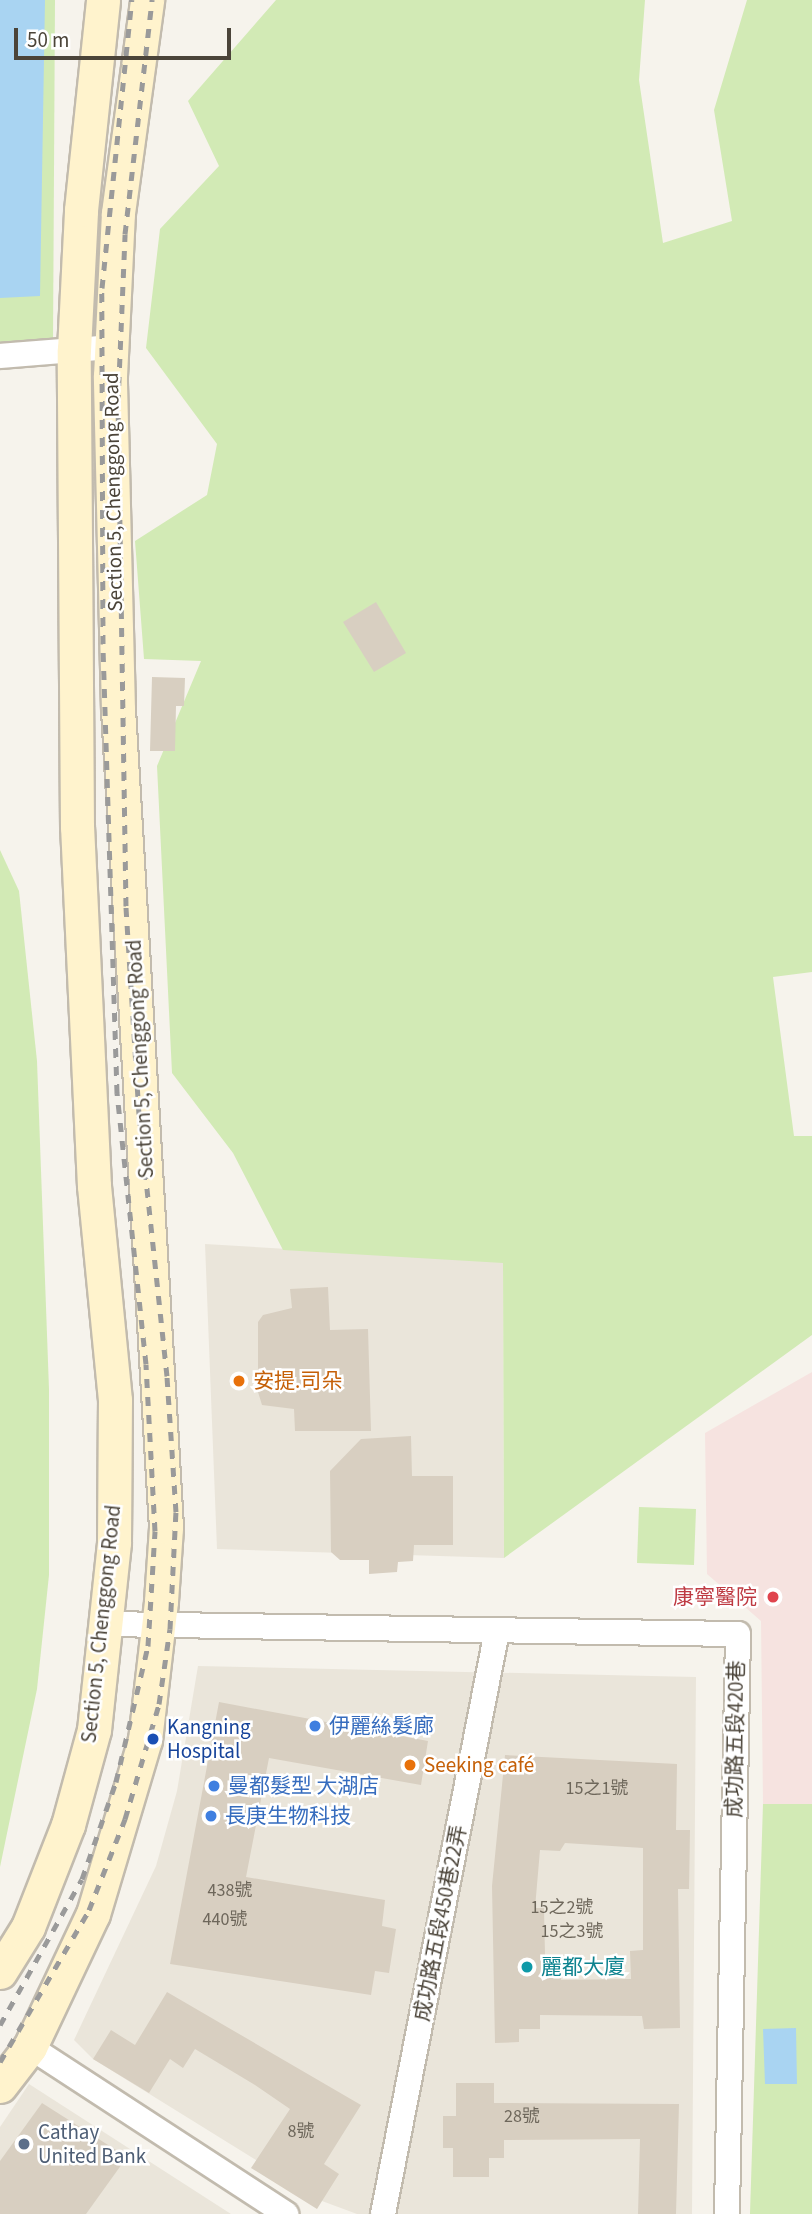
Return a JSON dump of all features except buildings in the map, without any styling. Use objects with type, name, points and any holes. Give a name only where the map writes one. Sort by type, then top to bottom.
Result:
[{"type":"main road","name":"Section 5, Chenggong Road","points":[[0,1972],[28,1927],[68,1825],[94,1730],[114,1542],[115,1400],[94,1186],[77,827],[74,350],[81,210],[103,0]]},
{"type":"main road","name":"Section 5, Chenggong Road","points":[[0,2086],[30,2048],[93,1914],[145,1740],[166,1527],[118,710],[111,347],[118,213],[147,0]]},
{"type":"street","points":[[0,356],[111,347]]},
{"type":"street","name":"成功路五段420巷","points":[[105,1624],[737,1634],[727,2214]]},
{"type":"street","name":"成功路五段450巷22弄","points":[[383,2214],[497,1631]]},
{"type":"street","points":[[30,2048],[286,2214]]},
{"type":"shaded area","points":[[205,1244],[503,1262],[504,1558],[217,1549]]},
{"type":"shaded area","name":"康寧醫院","points":[[812,1372],[812,1804],[763,1804],[761,1621],[707,1574],[705,1433]]},
{"type":"shaded area","points":[[198,1666],[696,1677],[692,2214],[357,2214],[322,2201],[93,2059],[74,2040],[156,1866],[177,1791]]},
{"type":"shaded area","points":[[29,2084],[231,2214],[0,2214],[0,2127]]},
{"type":"green space","points":[[0,0],[55,0],[53,342],[0,344]]},
{"type":"green space","points":[[276,0],[645,0],[639,80],[663,243],[732,221],[714,110],[747,0],[812,0],[812,972],[773,977],[794,1136],[812,1136],[812,1335],[504,1558],[503,1263],[283,1250],[233,1153],[172,1073],[157,766],[201,661],[144,659],[135,541],[207,495],[217,444],[146,348],[160,229],[219,166],[188,101]]},
{"type":"green space","points":[[0,850],[19,891],[37,1061],[49,1389],[49,1575],[37,1689],[0,1867]]},
{"type":"green space","points":[[639,1507],[696,1509],[694,1565],[637,1563]]},
{"type":"green space","points":[[763,1804],[812,1804],[812,2214],[750,2214]]},
{"type":"water","points":[[0,0],[45,0],[40,296],[0,298]]},
{"type":"water","points":[[796,2028],[797,2084],[765,2084],[763,2029]]},
{"type":"railway","points":[[0,2025],[82,1879],[116,1782],[148,1646],[155,1531],[146,1364],[117,1093],[103,644],[102,288],[132,0]]},
{"type":"railway","points":[[0,2062],[89,1910],[125,1819],[159,1704],[170,1629],[176,1512],[167,1376],[139,1114],[126,906],[118,403],[125,234],[152,0]]},
{"type":"place","name":"安提.司朵","points":[[239,1381]]},
{"type":"place","name":"康寧醫院","points":[[773,1597]]},
{"type":"place","name":"伊麗絲髮廊","points":[[315,1726]]},
{"type":"place","name":"Kangning Hospital","points":[[153,1739]]},
{"type":"place","name":"Seeking café","points":[[410,1765]]},
{"type":"place","name":"曼都髮型 大湖店","points":[[214,1786]]},
{"type":"place","name":"長庚生物科技","points":[[211,1816]]},
{"type":"place","name":"麗都大廈","points":[[527,1967]]},
{"type":"place","name":"Cathay United Bank","points":[[24,2144]]}]
